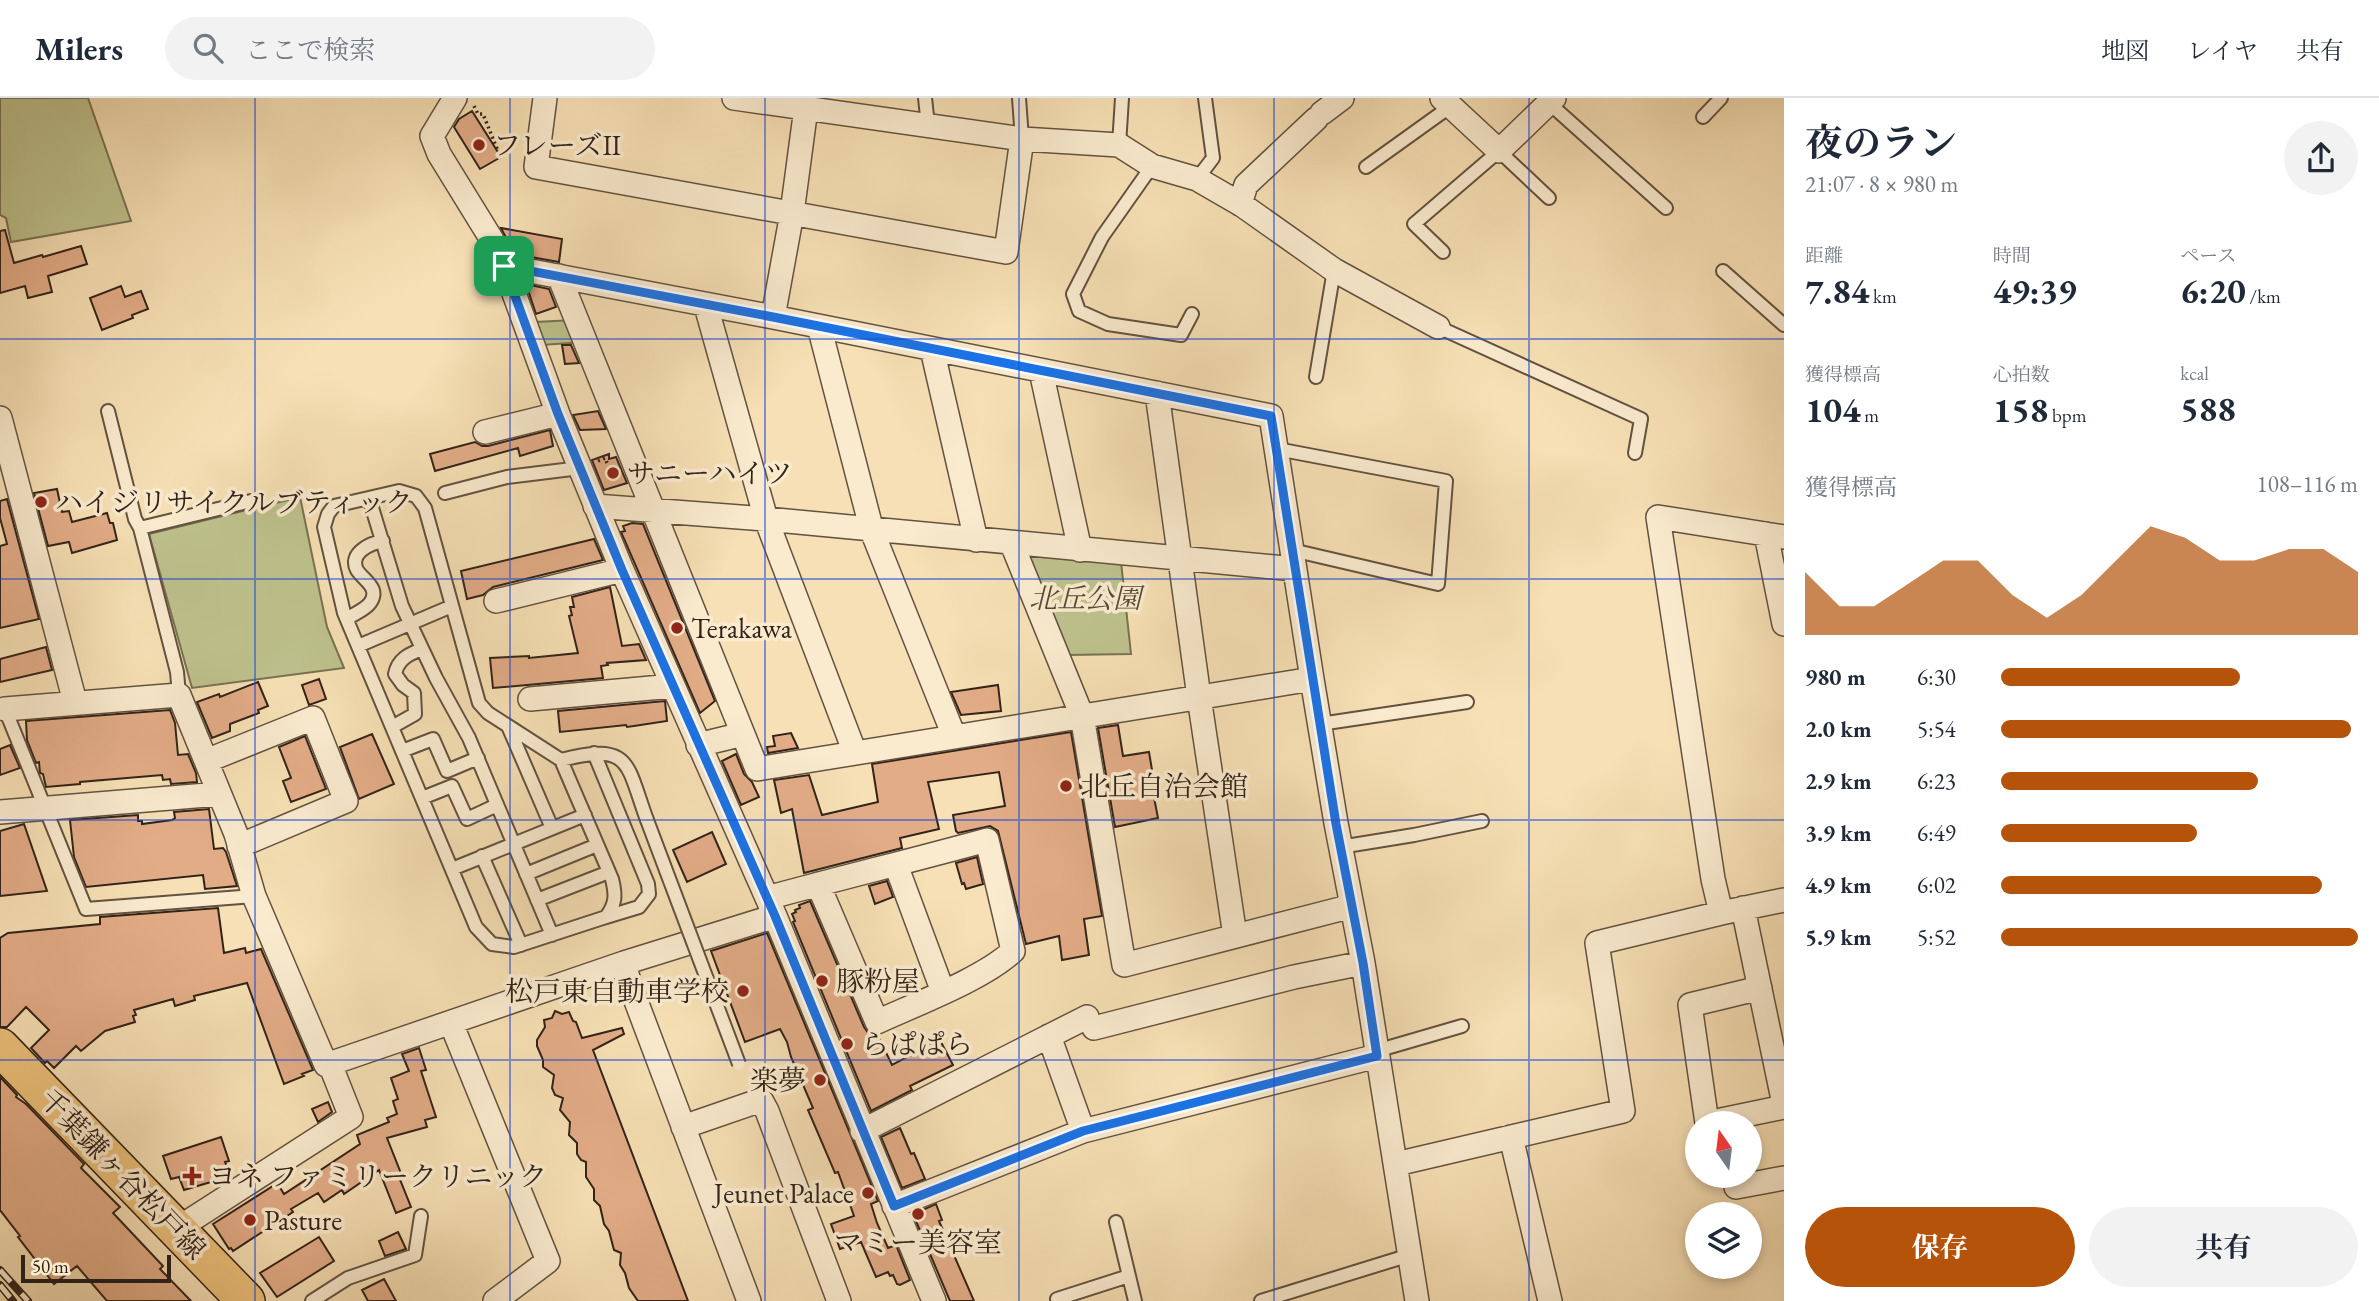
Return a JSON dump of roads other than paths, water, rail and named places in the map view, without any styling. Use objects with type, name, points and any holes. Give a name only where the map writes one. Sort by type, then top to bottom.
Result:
[{"type":"main road","name":"千葉鎌ヶ谷松戸線","points":[[0,1047],[246,1301]]},
{"type":"street","points":[[455,98],[432,136],[439,154],[492,240],[504,266],[595,506],[771,907],[934,1301]]},
{"type":"street","points":[[545,98],[536,167],[1006,252],[1022,139]]},
{"type":"street","points":[[734,98],[816,105],[1022,139],[1119,145],[1152,166],[1197,179],[1240,204],[1334,270],[1438,327]]},
{"type":"street","points":[[1240,204],[1246,186],[1319,116],[1342,98]]},
{"type":"street","points":[[1446,102],[1499,151],[1552,101]]},
{"type":"street","points":[[773,317],[816,105]]},
{"type":"street","points":[[504,266],[1271,416],[1312,679],[1363,963],[1418,1301]]},
{"type":"street","points":[[559,276],[757,769],[1312,679]]},
{"type":"street","points":[[706,306],[766,519],[855,753]]},
{"type":"street","points":[[819,326],[872,531],[954,736]]},
{"type":"street","points":[[932,349],[976,540]]},
{"type":"street","points":[[1041,371],[1080,550]]},
{"type":"street","points":[[1157,393],[1235,936]]},
{"type":"street","points":[[485,432],[558,414]]},
{"type":"street","points":[[0,418],[13,484],[75,702]]},
{"type":"street","points":[[595,506],[766,519],[1181,559],[1293,560]]},
{"type":"street","points":[[1760,1111],[1784,1105],[1760,988],[1732,910],[1713,879],[1658,517],[1775,536],[1784,624]]},
{"type":"street","points":[[1012,544],[1082,716],[1124,965],[1352,906]]},
{"type":"street","points":[[496,601],[622,570]]},
{"type":"street","points":[[530,699],[673,686]]},
{"type":"street","points":[[2,709],[179,695],[239,846],[254,896],[351,1117],[177,1228]]},
{"type":"street","points":[[206,761],[313,718],[346,801],[239,846]]},
{"type":"street","points":[[698,745],[743,734]]},
{"type":"street","points":[[0,812],[219,794]]},
{"type":"street","points":[[328,1065],[624,964],[771,907],[818,884],[987,839],[1013,951],[1002,961],[943,992],[877,1022],[818,884]]},
{"type":"street","points":[[896,865],[943,992]]},
{"type":"street","points":[[1396,1164],[1623,1111],[1597,943],[1784,900]]},
{"type":"street","points":[[862,1130],[1049,1036],[1091,1023],[1363,963]]},
{"type":"street","points":[[624,964],[682,1127],[749,1301]]},
{"type":"street","points":[[1705,1111],[1690,1005],[1760,988]]},
{"type":"street","points":[[451,1023],[548,1261],[495,1301]]},
{"type":"street","points":[[1049,1036],[1083,1131]]},
{"type":"street","points":[[894,1206],[1083,1131],[1377,1053]]},
{"type":"street","points":[[682,1127],[758,1093],[839,1301]]},
{"type":"street","points":[[1511,1137],[1549,1301]]},
{"type":"street","points":[[1762,1182],[1784,1178]]},
{"type":"lane","points":[[925,98],[928,125]]},
{"type":"lane","points":[[1019,98],[1022,139]]},
{"type":"lane","points":[[1119,145],[1122,98]]},
{"type":"lane","points":[[1197,179],[1213,158],[1205,98]]},
{"type":"lane","points":[[1703,117],[1721,98]]},
{"type":"lane","points":[[1552,101],[1666,208]]},
{"type":"lane","points":[[1366,167],[1446,102]]},
{"type":"lane","points":[[1443,251],[1414,224],[1499,151],[1549,198]]},
{"type":"lane","points":[[1152,166],[1102,237],[1073,294],[1079,311],[1108,324],[1181,335],[1192,314]]},
{"type":"lane","points":[[1316,377],[1334,270]]},
{"type":"lane","points":[[1723,271],[1784,325]]},
{"type":"lane","points":[[1438,327],[1641,419],[1635,453]]},
{"type":"lane","points":[[108,411],[177,672],[179,695]]},
{"type":"lane","points":[[1277,449],[1446,481],[1438,584],[1293,560]]},
{"type":"lane","points":[[446,493],[507,477],[580,468]]},
{"type":"lane","points":[[594,753],[648,884],[649,894],[639,907],[521,945],[514,947],[492,944],[476,927],[346,619],[324,527],[334,506],[399,491],[416,496],[425,508],[479,703],[488,713],[561,760],[616,895],[606,917]]},
{"type":"lane","points":[[369,498],[402,606],[478,758],[552,935]]},
{"type":"lane","points":[[140,528],[251,501]]},
{"type":"lane","points":[[346,619],[369,605],[372,597],[372,588],[357,569],[357,556],[363,547],[383,541]]},
{"type":"lane","points":[[358,646],[452,606]]},
{"type":"lane","points":[[392,727],[415,714],[416,707],[414,694],[403,685],[396,674],[397,666],[405,657],[422,649]]},
{"type":"lane","points":[[1320,724],[1467,702]]},
{"type":"lane","points":[[2,709],[86,909],[254,896]]},
{"type":"lane","points":[[507,725],[552,828]]},
{"type":"lane","points":[[402,751],[433,739],[447,771],[478,758]]},
{"type":"lane","points":[[561,760],[594,753],[614,754],[626,763],[739,1064]]},
{"type":"lane","points":[[422,798],[452,786],[467,819],[497,805]]},
{"type":"lane","points":[[452,869],[585,815]]},
{"type":"lane","points":[[1340,846],[1482,821]]},
{"type":"lane","points":[[526,874],[597,845]]},
{"type":"lane","points":[[482,856],[521,945]]},
{"type":"lane","points":[[537,900],[608,872]]},
{"type":"lane","points":[[1377,1053],[1462,1026]]},
{"type":"lane","points":[[312,1301],[348,1278],[415,1255],[421,1216]]},
{"type":"lane","points":[[1116,1222],[1135,1301]]},
{"type":"lane","points":[[1261,1301],[1410,1255]]},
{"type":"lane","points":[[1057,1298],[1129,1276]]},
{"type":"railway","points":[[0,1270],[28,1301]]},
{"type":"railway","points":[[0,1285],[13,1301]]},
{"type":"place","name":"フレーズⅡ","points":[[479,145]]},
{"type":"place","name":"サニーハイツ","points":[[613,473]]},
{"type":"place","name":"ハイジリサイクルブティック","points":[[41,502]]},
{"type":"place","name":"Terakawa","points":[[677,628]]},
{"type":"place","name":"北丘自治会館","points":[[1066,786]]},
{"type":"place","name":"豚粉屋","points":[[822,981]]},
{"type":"place","name":"松戸東自動車学校","points":[[743,991]]},
{"type":"place","name":"らぱぱら","points":[[847,1044]]},
{"type":"place","name":"楽夢","points":[[820,1080]]},
{"type":"place","name":"ヨネ ファミリークリニック","points":[[192,1176]]},
{"type":"place","name":"Jeunet Palace","points":[[868,1193]]},
{"type":"place","name":"マミー美容室","points":[[918,1214]]},
{"type":"place","name":"Pasture","points":[[250,1220]]},
{"type":"park label","name":"北丘公園","points":[[1085,598]]}]
